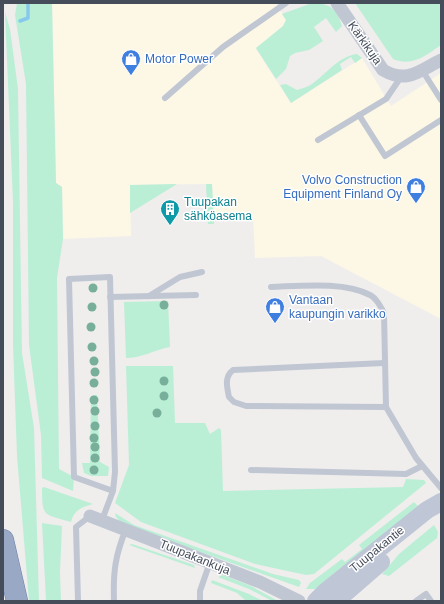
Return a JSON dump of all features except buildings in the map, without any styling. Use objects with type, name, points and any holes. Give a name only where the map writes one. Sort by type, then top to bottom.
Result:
[{"type":"highway","points":[[3,540],[17,601]]},
{"type":"main road","name":"Tuupakantie","points":[[316,601],[331,587],[427,510],[441,502]]},
{"type":"main road","name":"Tuupakantie","points":[[336,601],[373,568],[435,519],[441,512]]},
{"type":"street","name":"Kärkikuja","points":[[337,3],[383,70],[401,77]]},
{"type":"street","points":[[401,77],[412,76],[441,60]]},
{"type":"street","name":"Tuupakankuja","points":[[96,518],[260,582],[299,601]]},
{"type":"lane","points":[[165,98],[223,47],[286,3]]},
{"type":"lane","points":[[422,70],[441,100]]},
{"type":"lane","points":[[318,140],[386,99],[401,77]]},
{"type":"lane","points":[[359,115],[385,156],[441,120]]},
{"type":"lane","points":[[148,296],[180,277],[202,272]]},
{"type":"lane","points":[[78,601],[76,527],[96,518],[113,491],[115,472],[110,277],[70,279],[74,477],[113,491]]},
{"type":"lane","points":[[270,287],[353,288],[371,295],[383,310],[384,314],[386,407],[422,466],[441,488]]},
{"type":"lane","points":[[110,297],[196,295]]},
{"type":"lane","points":[[384,363],[233,370],[228,374],[226,384],[229,397],[234,402],[246,406],[386,407]]},
{"type":"lane","points":[[251,470],[406,474],[422,466]]},
{"type":"lane","points":[[114,601],[113,571],[120,544],[126,529]]},
{"type":"lane","points":[[200,601],[200,591],[210,562]]},
{"type":"lane","points":[[416,601],[426,594],[431,601]]},
{"type":"shaded area","points":[[52,3],[276,3],[286,20],[283,26],[256,49],[291,103],[362,58],[391,106],[441,73],[441,319],[321,256],[255,258],[253,216],[214,215],[212,184],[130,185],[131,236],[63,239],[62,187],[56,183]]},
{"type":"green space","points":[[17,3],[52,3],[56,183],[62,187],[63,239],[57,278],[59,469],[74,477],[73,491],[42,478],[41,435],[29,345],[26,84],[15,15]]},
{"type":"green space","points":[[312,3],[324,4],[332,8],[338,15],[342,26],[336,32],[326,18],[314,27],[323,41],[309,50],[295,53],[290,56],[286,69],[276,79],[256,48],[283,26],[286,20],[282,14]]},
{"type":"green space","points":[[355,3],[441,3],[441,45],[424,56],[412,61],[406,62],[393,59]]},
{"type":"green space","points":[[5,12],[10,29],[18,89],[22,353],[34,428],[39,601],[29,601],[17,456],[13,345],[13,202]]},
{"type":"green space","points":[[357,54],[362,58],[355,63],[351,57],[340,64],[342,70],[291,103],[280,85],[286,84],[297,90],[307,87],[344,58]]},
{"type":"green space","points":[[177,184],[130,213],[130,185]]},
{"type":"green space","points":[[206,184],[212,184],[214,224],[208,224]]},
{"type":"green space","points":[[168,301],[170,347],[137,357],[126,358],[124,302]]},
{"type":"green space","points":[[126,366],[173,366],[175,423],[205,423],[210,434],[219,428],[221,430],[223,491],[403,487],[406,479],[424,480],[426,483],[314,574],[306,575],[255,564],[141,522],[115,503],[129,465]]},
{"type":"green space","points":[[97,395],[100,462],[109,467],[108,476],[91,476],[84,473],[82,463],[90,463],[91,396]]},
{"type":"green space","points":[[44,487],[93,504],[85,506],[76,512],[71,522],[55,518],[50,516],[44,510],[42,488]]},
{"type":"green space","points":[[414,502],[421,509],[321,589],[306,589],[310,583],[342,559],[345,562],[362,549],[359,545]]},
{"type":"green space","points":[[115,513],[134,525],[273,574],[299,580],[301,583],[299,587],[122,524],[116,517]]},
{"type":"green space","points":[[42,523],[62,526],[60,572],[61,601],[46,601]]},
{"type":"green space","points":[[434,525],[438,532],[437,538],[389,576],[382,574],[399,554]]},
{"type":"green space","points":[[132,544],[194,565],[195,568],[129,545]]},
{"type":"green space","points":[[223,575],[251,586],[278,601],[272,601],[249,589],[218,577]]},
{"type":"green space","points":[[212,580],[263,601],[246,601],[237,593],[211,583]]},
{"type":"waterway","points":[[20,21],[28,18],[28,3]]},
{"type":"place","name":"Motor Power","points":[[131,76]]},
{"type":"place","name":"Volvo Construction Equipment Finland Oy","points":[[416,204]]},
{"type":"place","name":"Tuupakan sähköasema","points":[[170,226]]},
{"type":"place","name":"Vantaan kaupungin varikko","points":[[275,324]]}]
